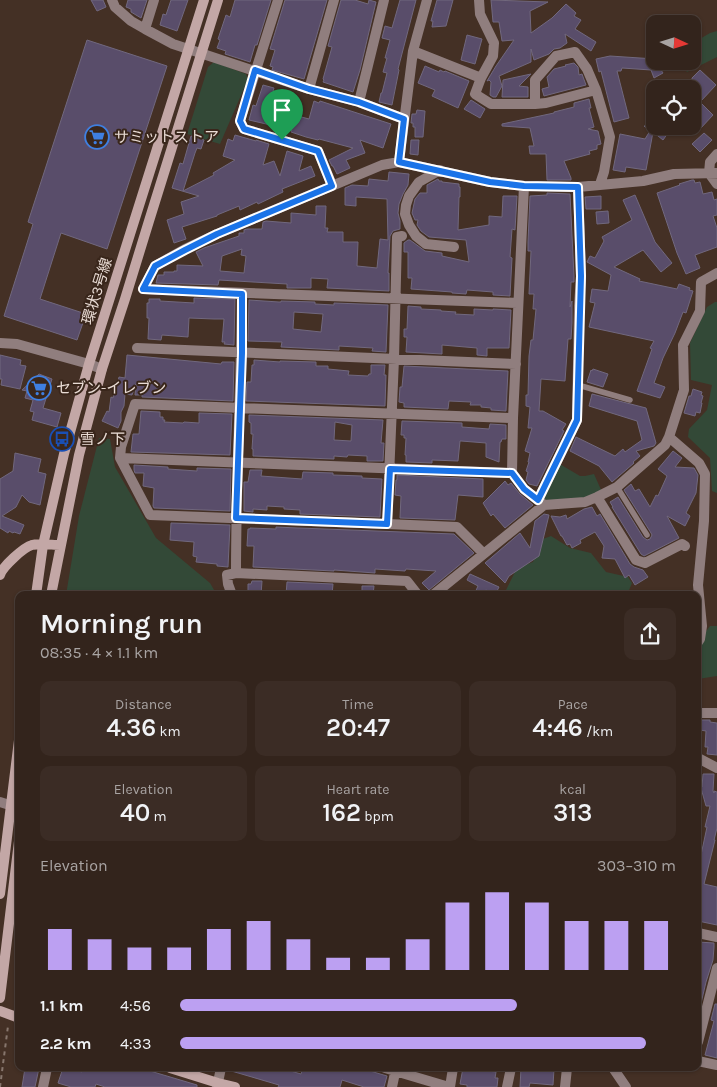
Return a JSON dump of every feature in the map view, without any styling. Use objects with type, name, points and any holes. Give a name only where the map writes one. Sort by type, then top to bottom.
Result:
[{"type":"street","points":[[112,0],[115,7],[131,21],[173,44],[309,89],[359,102],[404,119]]},
{"type":"street","points":[[145,29],[154,0]]},
{"type":"street","name":"環状3号線","points":[[37,591],[43,545],[64,454],[90,364],[204,0]]},
{"type":"street","name":"環状3号線","points":[[51,591],[79,455],[102,369],[126,300],[218,0]]},
{"type":"street","points":[[278,0],[240,121],[244,129],[318,151],[332,186]]},
{"type":"street","points":[[309,89],[334,0]]},
{"type":"street","points":[[359,102],[384,0]]},
{"type":"street","points":[[399,162],[413,51],[427,0]]},
{"type":"street","points":[[479,0],[480,14],[494,42],[493,56],[475,94],[491,104],[534,104],[546,103],[596,90]]},
{"type":"street","points":[[413,51],[481,78]]},
{"type":"street","points":[[534,104],[535,80],[556,56],[575,52],[587,69],[596,90],[610,137],[600,184]]},
{"type":"street","points":[[717,154],[710,162],[717,184]]},
{"type":"street","points":[[518,303],[143,289],[155,266],[185,250],[217,234],[382,165],[399,162],[490,182],[524,186],[578,187],[644,181],[674,174],[713,173]]},
{"type":"street","points":[[440,170],[420,182],[414,189],[409,196],[405,214],[416,236],[426,244],[454,247]]},
{"type":"street","points":[[524,186],[512,473],[524,489],[541,502],[565,505],[598,498],[617,487],[666,445],[684,390],[683,345],[700,311],[701,282],[717,273]]},
{"type":"street","points":[[438,591],[541,502],[577,420],[581,276],[578,187]]},
{"type":"street","points":[[387,524],[397,237],[402,236]]},
{"type":"street","points":[[236,573],[242,294]]},
{"type":"street","points":[[0,343],[17,344],[102,369]]},
{"type":"street","points":[[137,348],[516,364]]},
{"type":"street","points":[[483,554],[457,527],[150,515],[120,458],[121,447],[135,404],[513,418]]},
{"type":"street","points":[[670,437],[699,463],[705,474],[704,521],[695,591]]},
{"type":"street","points":[[120,458],[512,473]]},
{"type":"street","points":[[598,498],[636,560],[645,563],[682,544],[685,546]]},
{"type":"street","points":[[0,575],[1,571],[16,556],[32,545],[60,545]]},
{"type":"street","points":[[231,591],[227,575],[236,573],[407,581],[415,591]]},
{"type":"street","points":[[701,713],[717,712]]},
{"type":"street","points":[[701,760],[717,768]]},
{"type":"street","points":[[0,894],[15,772]]},
{"type":"street","points":[[0,802],[15,807]]},
{"type":"street","points":[[0,998],[15,874]]},
{"type":"street","points":[[701,934],[717,938]]},
{"type":"street","points":[[701,1030],[717,968]]},
{"type":"street","points":[[0,1012],[15,1017]]},
{"type":"street","points":[[701,1062],[717,1065]]},
{"type":"street","points":[[44,1087],[47,1071]]},
{"type":"street","points":[[178,1071],[218,1085],[235,1087]]},
{"type":"street","points":[[218,1085],[220,1071]]},
{"type":"street","points":[[392,1071],[392,1087]]},
{"type":"street","points":[[398,1071],[449,1087],[453,1071]]},
{"type":"street","points":[[507,1087],[510,1071]]},
{"type":"street","points":[[565,1087],[567,1071]]},
{"type":"street","points":[[615,1071],[626,1087]]},
{"type":"lane","points":[[578,385],[630,400]]},
{"type":"lane","points":[[617,487],[647,535]]},
{"type":"green space","points":[[717,31],[717,57],[701,65],[701,38]]},
{"type":"green space","points":[[214,62],[246,74],[248,79],[220,144],[187,134],[208,67]]},
{"type":"green space","points":[[717,302],[717,493],[712,491],[710,458],[688,437],[689,429],[707,410],[712,385],[691,380],[690,343],[707,307]]},
{"type":"green space","points":[[99,438],[110,439],[115,467],[156,538],[210,583],[215,591],[67,591],[79,516]]},
{"type":"green space","points":[[558,463],[580,476],[594,474],[602,492],[589,498],[551,503],[543,498]]},
{"type":"green space","points":[[551,536],[570,548],[591,553],[606,572],[628,577],[632,583],[629,591],[506,591],[517,568],[533,562],[543,539]]},
{"type":"green space","points":[[710,626],[717,626],[717,676],[701,679],[701,638]]},
{"type":"building","points":[[91,0],[103,0],[106,7],[97,11]]},
{"type":"building","points":[[128,0],[147,0],[141,18],[126,7]]},
{"type":"building","points":[[171,0],[188,0],[177,31],[160,25],[163,14],[166,15]]},
{"type":"building","points":[[235,0],[271,0],[250,62],[225,54],[226,51],[217,48],[226,15],[230,17]]},
{"type":"building","points":[[285,0],[327,0],[304,79],[272,70],[273,67],[270,66],[275,50],[270,49]]},
{"type":"building","points":[[341,0],[355,0],[368,4],[369,0],[376,2],[353,92],[323,82],[332,47],[328,46]]},
{"type":"building","points":[[400,0],[416,0],[398,69],[392,105],[379,102],[387,73],[383,72],[390,40],[382,38],[385,26],[392,28]]},
{"type":"building","points":[[437,0],[453,0],[446,26],[432,27],[433,21],[431,21]]},
{"type":"building","points":[[491,0],[548,2],[530,11],[531,33],[552,18],[566,4],[576,13],[574,16],[581,20],[575,29],[596,42],[591,51],[565,34],[567,43],[560,48],[554,49],[549,54],[534,60],[531,49],[531,62],[499,76],[502,86],[496,97],[493,97],[490,95],[491,82],[487,81],[514,40],[502,41],[499,22],[493,22]]},
{"type":"building","points":[[467,35],[482,39],[475,64],[461,60]]},
{"type":"building","name":"サミットストア","points":[[87,40],[167,66],[107,249],[61,233],[40,299],[86,314],[77,340],[4,316],[33,224],[28,222]]},
{"type":"building","points":[[610,56],[646,58],[646,70],[622,68],[621,71],[617,71],[629,118],[614,122],[601,71],[599,72],[596,59]]},
{"type":"building","points":[[574,63],[578,67],[579,75],[582,74],[586,85],[544,96],[542,89],[549,87],[547,77],[554,69]]},
{"type":"building","points":[[425,66],[439,72],[440,70],[445,71],[469,81],[458,108],[432,96],[435,90],[418,83]]},
{"type":"building","points":[[651,70],[661,70],[663,73],[654,78]]},
{"type":"building","points":[[700,70],[716,85],[701,101],[701,80],[692,80]]},
{"type":"building","points":[[531,74],[519,86],[528,87],[528,97],[502,97],[503,80]]},
{"type":"building","points":[[263,85],[274,88],[273,91],[299,99],[294,115],[309,119],[314,101],[319,103],[320,101],[391,124],[383,148],[360,140],[365,153],[346,160],[350,168],[337,174],[329,160],[353,148],[306,137],[291,132],[292,130],[249,120],[253,105],[256,106]]},
{"type":"building","points":[[589,99],[591,108],[589,108],[594,127],[588,129],[598,131],[601,144],[597,145],[597,149],[589,151],[590,154],[564,161],[571,180],[547,180],[546,154],[530,154],[529,146],[534,146],[530,128],[502,126],[502,124],[554,113],[574,107],[574,103]]},
{"type":"building","points":[[471,100],[485,109],[480,118],[464,109]]},
{"type":"building","points":[[701,103],[713,115],[701,128]]},
{"type":"building","points":[[417,110],[425,111],[423,137],[415,137],[415,127],[411,123],[412,114],[416,114]]},
{"type":"building","points":[[704,133],[712,140],[700,152],[692,144]]},
{"type":"building","points":[[620,134],[645,139],[648,135],[652,135],[646,170],[626,167],[625,172],[613,170]]},
{"type":"building","points":[[235,135],[269,144],[263,165],[274,161],[280,176],[287,151],[303,156],[299,171],[311,166],[315,176],[282,189],[283,192],[258,204],[257,202],[240,210],[239,206],[217,216],[182,227],[186,239],[174,243],[167,220],[184,214],[181,202],[199,196],[172,188],[180,163],[183,164],[191,136],[204,140],[201,149],[197,148],[183,191],[214,175],[213,173],[235,160],[223,156],[228,139],[233,141]]},
{"type":"building","points":[[657,135],[667,135],[663,140]]},
{"type":"building","points":[[411,140],[419,140],[418,155],[410,154]]},
{"type":"building","points":[[389,172],[409,174],[408,185],[399,204],[400,229],[393,231],[390,236],[389,291],[327,288],[328,279],[311,278],[311,288],[287,288],[287,284],[219,280],[218,285],[156,283],[158,275],[164,275],[164,272],[177,271],[177,265],[203,266],[196,252],[204,248],[239,236],[239,233],[244,233],[244,230],[247,229],[262,229],[263,222],[266,221],[291,223],[291,213],[316,215],[316,206],[326,206],[325,228],[328,228],[327,232],[343,232],[343,242],[358,242],[357,266],[377,268],[380,239],[388,240],[387,199],[356,197],[356,206],[345,205],[345,188],[352,185],[368,186],[369,179],[388,181]],"holes":[[[242,249],[241,255],[246,256],[244,273],[220,271],[222,256]]]},
{"type":"building","points":[[438,179],[442,182],[459,184],[458,230],[489,225],[489,216],[502,217],[503,196],[517,196],[515,230],[512,229],[510,257],[512,258],[510,296],[493,295],[493,292],[467,290],[466,294],[411,289],[412,278],[408,278],[408,252],[404,252],[404,243],[408,240],[425,251],[442,253],[442,256],[469,262],[466,240],[429,237],[421,231],[417,225],[418,220],[415,220],[412,213],[415,199],[420,193],[427,193],[427,185]]},
{"type":"building","points":[[692,180],[695,183],[700,182],[703,194],[712,192],[714,200],[717,199],[717,215],[713,216],[717,228],[717,247],[695,255],[700,268],[686,274],[657,193]]},
{"type":"building","points":[[547,193],[570,194],[574,282],[571,282],[570,307],[572,301],[572,323],[571,339],[568,339],[565,381],[541,379],[539,411],[543,411],[566,424],[537,486],[529,484],[526,480],[530,453],[525,451],[532,428],[528,428],[530,407],[526,406],[526,395],[528,395],[529,356],[531,340],[533,340],[536,309],[533,309],[534,294],[529,294],[531,251],[528,251],[528,242],[530,196],[547,195]]},
{"type":"building","points":[[635,195],[655,242],[672,263],[661,272],[643,250],[614,267],[640,279],[639,281],[677,289],[679,284],[693,291],[686,313],[683,312],[654,383],[665,387],[660,398],[637,391],[652,349],[650,348],[654,341],[589,327],[595,303],[590,302],[592,289],[608,291],[611,275],[587,262],[590,256],[595,258],[604,241],[602,237],[632,220],[623,200]]},
{"type":"building","points":[[601,196],[601,209],[586,209],[585,197]]},
{"type":"building","points":[[608,211],[609,223],[597,224],[596,212]]},
{"type":"building","points":[[194,298],[235,299],[234,345],[222,342],[224,319],[189,318],[188,337],[162,335],[161,340],[148,339],[149,318],[147,318],[147,303],[149,303],[149,299],[194,303]]},
{"type":"building","points":[[249,300],[315,302],[315,304],[334,305],[334,303],[388,305],[386,352],[372,351],[373,348],[339,346],[339,350],[281,347],[282,342],[248,341]],"holes":[[[294,312],[323,314],[321,332],[293,329]]]},
{"type":"building","points":[[408,306],[456,312],[455,314],[474,315],[474,309],[511,310],[509,348],[487,348],[487,356],[477,355],[477,348],[442,345],[442,354],[406,352],[407,337],[404,337],[404,329],[407,329]]},
{"type":"building","points":[[0,355],[21,360],[20,365],[26,366],[20,389],[1,385]]},
{"type":"building","points":[[127,355],[221,364],[222,362],[234,362],[233,401],[142,397],[142,395],[135,395],[136,384],[132,395],[125,394],[121,421],[118,428],[102,421],[107,411],[109,412],[116,381],[118,381],[119,377],[125,378]]},
{"type":"building","points":[[254,360],[316,362],[316,366],[328,366],[328,369],[349,371],[348,375],[368,376],[371,374],[371,365],[385,365],[385,406],[246,401],[247,382],[251,382]]},
{"type":"building","points":[[404,366],[508,371],[506,411],[491,410],[491,408],[481,407],[481,405],[470,405],[471,402],[449,401],[448,409],[404,407],[404,403],[399,402]]},
{"type":"building","points":[[593,369],[608,374],[603,387],[587,382]]},
{"type":"building","points":[[39,374],[52,379],[43,408],[61,413],[57,427],[32,420],[34,412],[30,411],[33,400],[25,398],[27,391],[22,390]]},
{"type":"building","points":[[693,389],[702,392],[701,395],[703,396],[700,413],[696,412],[695,416],[684,413]]},
{"type":"building","points":[[592,394],[646,408],[656,443],[654,446],[636,451],[640,456],[612,482],[599,466],[570,451],[576,437],[615,456],[623,449],[625,452],[642,440],[637,421],[589,406]]},
{"type":"building","points":[[141,411],[160,412],[160,417],[163,417],[164,422],[183,423],[199,423],[199,413],[232,414],[230,455],[131,452],[133,434],[139,434]]},
{"type":"building","points":[[249,415],[383,420],[381,443],[384,443],[383,461],[367,461],[367,456],[348,455],[347,457],[334,456],[334,459],[253,456],[253,434],[251,434],[251,423],[249,422]],"holes":[[[335,422],[352,425],[351,441],[334,440]]]},
{"type":"building","points":[[402,421],[462,423],[462,427],[489,429],[490,424],[506,425],[506,439],[502,439],[500,442],[499,462],[486,457],[486,443],[460,441],[458,461],[406,462],[406,438],[404,438],[404,435],[401,435]]},
{"type":"building","points":[[673,451],[682,458],[675,467],[694,468],[698,475],[696,493],[686,513],[690,516],[685,526],[667,516],[679,538],[644,556],[610,502],[618,497],[643,537],[647,540],[650,539],[651,533],[624,490],[631,484],[635,491],[639,489],[650,507],[656,495],[658,496],[667,476],[658,469]]},
{"type":"building","points":[[15,453],[41,459],[38,472],[46,474],[40,505],[29,502],[22,495],[16,507],[2,516],[24,525],[20,534],[9,531],[8,533],[0,528],[0,479],[13,471]]},
{"type":"building","points":[[134,465],[197,471],[197,468],[231,469],[230,511],[154,508],[154,488],[143,486],[144,473],[135,473]]},
{"type":"building","points":[[250,470],[262,470],[261,476],[302,479],[303,472],[333,473],[333,475],[382,479],[380,517],[300,514],[300,510],[267,506],[267,510],[253,509],[253,512],[244,511],[244,482],[248,482]]},
{"type":"building","points":[[397,475],[483,479],[483,497],[458,495],[455,520],[400,518],[401,496],[395,495]]},
{"type":"building","points":[[505,481],[508,485],[511,483],[533,505],[505,528],[493,514],[491,516],[483,503]]},
{"type":"building","points":[[592,507],[597,516],[600,514],[630,564],[643,570],[648,577],[635,585],[629,575],[625,578],[615,559],[602,558],[604,546],[595,532],[580,540],[581,543],[572,548],[570,544],[567,545],[551,516],[560,517],[566,515],[567,519],[584,509]]},
{"type":"building","points":[[544,514],[549,515],[539,556],[509,576],[505,583],[485,563],[520,533],[530,548],[535,521]]},
{"type":"building","points":[[171,523],[230,525],[228,567],[196,562],[197,557],[193,556],[194,542],[170,540]]},
{"type":"building","points":[[276,527],[454,534],[474,553],[429,590],[422,583],[436,571],[375,569],[375,573],[253,567],[254,546],[247,546],[248,529],[276,529]]},
{"type":"building","points":[[470,574],[499,587],[497,591],[476,591],[478,586],[467,580]]},
{"type":"building","points":[[252,581],[262,581],[261,591],[248,591],[248,584],[251,584]]},
{"type":"building","points":[[287,582],[333,584],[332,591],[286,591]]},
{"type":"building","points":[[362,586],[374,586],[373,591],[362,591]]},
{"type":"building","points":[[701,720],[710,720],[710,722],[717,723],[717,755],[707,754],[708,747],[705,747],[706,731],[701,730]]},
{"type":"building","points":[[703,774],[714,774],[713,791],[714,793],[714,791],[717,792],[717,828],[704,884],[717,887],[717,925],[701,922],[701,855],[710,806],[706,806],[702,787]]},
{"type":"building","points":[[701,942],[714,943],[713,960],[701,1003]]},
{"type":"building","points":[[715,1004],[717,1004],[717,1058],[705,1055],[714,1021],[711,1020]]},
{"type":"building","points":[[25,1071],[38,1071],[35,1087],[22,1087]]},
{"type":"building","points":[[62,1071],[150,1071],[197,1085],[197,1087],[105,1087],[96,1084],[95,1087],[71,1087],[58,1083]]},
{"type":"building","points":[[231,1071],[290,1071],[301,1074],[302,1071],[370,1071],[387,1076],[384,1087],[364,1087],[342,1080],[340,1087],[278,1087],[279,1085]]},
{"type":"building","points":[[462,1071],[496,1072],[495,1078],[498,1078],[497,1087],[467,1087],[467,1085],[460,1084]]},
{"type":"building","points":[[521,1071],[554,1071],[553,1085],[530,1083],[529,1087],[520,1087]]},
{"type":"place","name":"サミットストア","points":[[97,137]]},
{"type":"place","name":"セブン-イレブン","points":[[39,388]]},
{"type":"place","name":"雪ノ下","points":[[62,439]]},
{"type":"route","points":[[255,70],[309,89],[359,102],[404,119],[399,162],[490,182],[524,186],[578,187],[581,276],[577,420],[538,500],[524,489],[512,473],[390,469],[387,524],[236,518],[242,353],[242,294],[143,289],[155,266],[217,234],[332,186],[318,151],[282,140],[244,129],[240,121],[255,70]]}]
